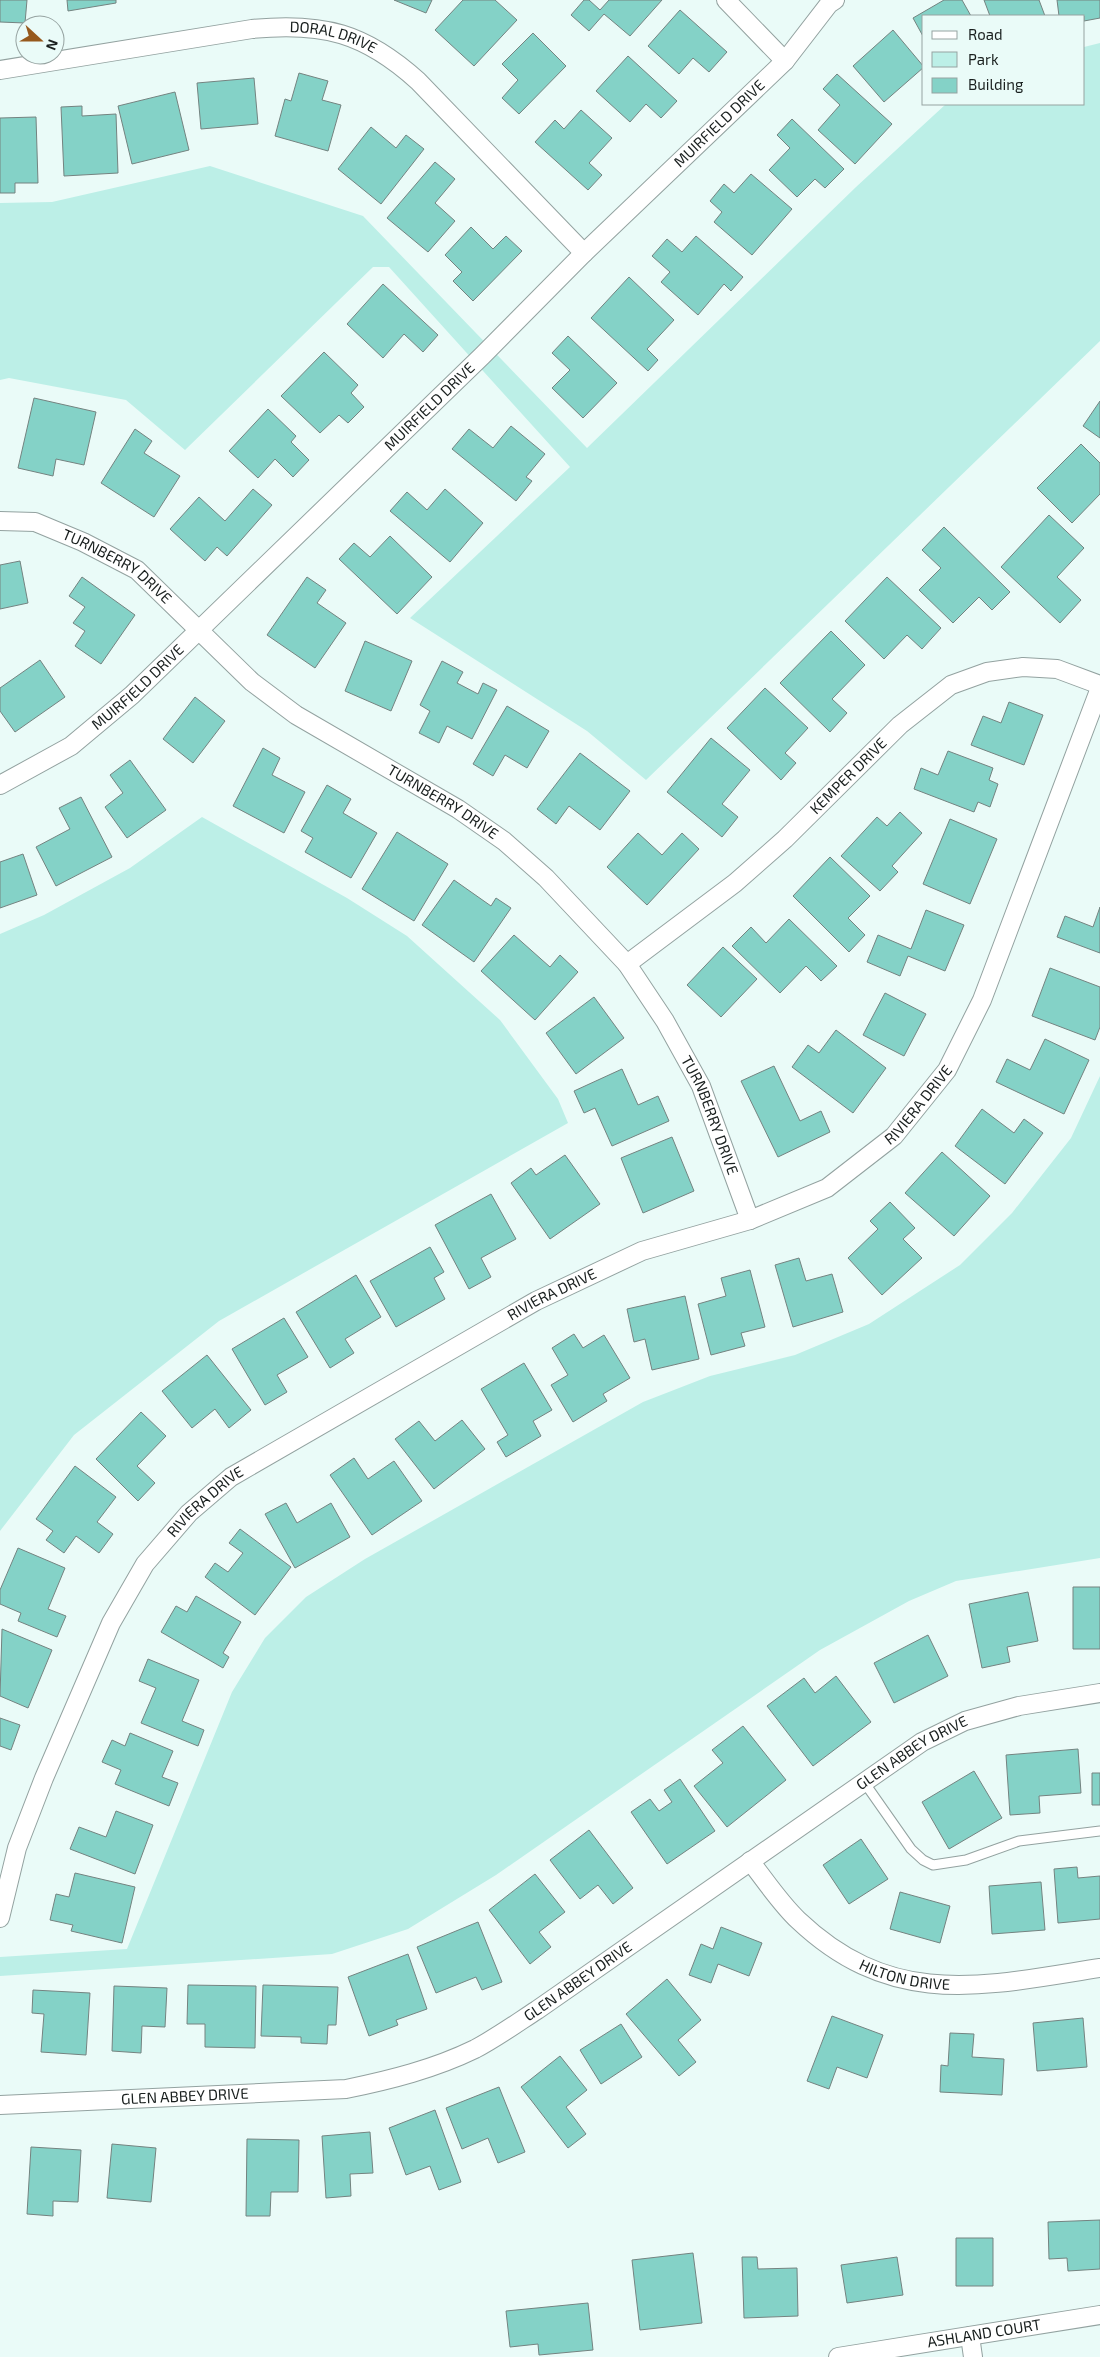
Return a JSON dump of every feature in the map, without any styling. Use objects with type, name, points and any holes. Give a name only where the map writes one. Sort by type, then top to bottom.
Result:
[{"type":"street","points":[[726,0],[785,61]]},
{"type":"street","name":"MUIRFIELD DRIVE","points":[[0,785],[71,746],[132,695],[482,356],[584,253],[785,61],[834,0]]},
{"type":"street","name":"DORAL DRIVE","points":[[0,70],[252,29],[289,26],[344,34],[370,45],[395,60],[584,253]]},
{"type":"street","name":"TURNBERRY DRIVE","points":[[0,521],[35,522],[83,542],[137,570],[252,682],[296,714],[458,809],[504,841],[546,878],[627,964],[665,1021],[702,1086],[750,1220]]},
{"type":"street","name":"KEMPER DRIVE","points":[[627,964],[735,883],[764,858],[900,725],[950,685],[986,672],[1023,667],[1057,669],[1100,686]]},
{"type":"street","name":"RIVIERA DRIVE","points":[[0,1918],[17,1848],[44,1778],[112,1623],[145,1564],[189,1513],[231,1477],[536,1301],[642,1251],[750,1220],[827,1188],[894,1136],[947,1070],[982,1000],[1100,686]]},
{"type":"street","name":"GLEN ABBEY DRIVE","points":[[0,2105],[346,2089],[386,2081],[421,2070],[475,2048],[537,2010],[922,1742],[965,1721],[1018,1706],[1100,1694]]},
{"type":"street","name":"HILTON DRIVE","points":[[750,1860],[798,1920],[837,1950],[873,1971],[910,1981],[943,1986],[970,1986],[1100,1968]]},
{"type":"street","name":"ASHLAND COURT","points":[[838,2357],[1100,2315]]},
{"type":"street","points":[[970,2336],[972,2357]]},
{"type":"lane","points":[[864,1782],[911,1849],[923,1860],[934,1865],[966,1860],[1019,1841],[1100,1831]]},
{"type":"green space","points":[[1100,43],[1100,341],[646,780],[587,731],[410,618],[570,467],[389,267],[373,267],[185,450],[126,400],[9,378],[0,380],[0,203],[52,202],[210,166],[363,216],[587,448],[856,187],[945,105],[1085,105],[1085,47]]},
{"type":"green space","points":[[202,817],[347,898],[407,936],[500,1020],[558,1099],[568,1123],[219,1321],[74,1435],[0,1531],[0,934],[44,915],[130,868]]},
{"type":"green space","points":[[1100,1076],[1100,1558],[956,1581],[909,1601],[820,1650],[496,1875],[408,1929],[332,1954],[0,1976],[0,1957],[127,1949],[232,1692],[265,1638],[306,1597],[365,1559],[643,1402],[710,1376],[795,1355],[869,1324],[960,1265],[1012,1213],[1071,1138]]},
{"type":"building","points":[[0,0],[27,0],[26,15],[15,15],[15,23],[0,22]]},
{"type":"building","points":[[67,0],[116,0],[116,3],[68,11]]},
{"type":"building","points":[[394,0],[432,0],[426,13]]},
{"type":"building","points":[[463,0],[495,0],[517,20],[474,66],[435,30]]},
{"type":"building","points":[[584,0],[589,0],[600,10],[609,0],[662,0],[630,36],[604,14],[589,31],[571,15]]},
{"type":"building","points":[[944,0],[962,0],[970,15],[922,15],[922,34],[913,18]]},
{"type":"building","points":[[984,0],[1039,0],[1045,15],[990,15]]},
{"type":"building","points":[[1057,0],[1100,0],[1100,18],[1085,21],[1085,15],[1059,15]]},
{"type":"building","points":[[680,10],[727,52],[709,72],[693,58],[679,74],[648,46]]},
{"type":"building","points":[[893,30],[922,65],[922,69],[884,102],[853,66]]},
{"type":"building","points":[[533,33],[566,66],[519,114],[502,98],[518,80],[502,64]]},
{"type":"building","points":[[628,56],[677,101],[661,118],[646,104],[630,122],[596,91]]},
{"type":"building","points":[[299,73],[328,81],[322,100],[341,105],[328,151],[275,136],[285,99],[291,101]]},
{"type":"building","points":[[837,74],[892,124],[855,164],[818,130],[840,105],[823,89]]},
{"type":"building","points":[[254,78],[258,124],[201,129],[197,83]]},
{"type":"building","points":[[175,92],[189,150],[132,164],[118,106]]},
{"type":"building","points":[[82,106],[82,116],[116,114],[118,173],[64,176],[61,107]]},
{"type":"building","points":[[581,110],[612,138],[589,163],[602,175],[588,190],[535,142],[555,120],[564,129]]},
{"type":"building","points":[[36,117],[38,183],[15,183],[15,193],[0,193],[0,118]]},
{"type":"building","points":[[792,119],[844,169],[825,188],[815,179],[797,197],[769,170],[790,148],[777,135]]},
{"type":"building","points":[[371,127],[396,148],[406,135],[424,149],[381,204],[338,169]]},
{"type":"building","points":[[435,162],[455,179],[435,203],[455,221],[428,252],[387,218]]},
{"type":"building","points":[[751,174],[792,209],[752,255],[714,222],[722,212],[710,201],[724,184],[734,193]]},
{"type":"building","points":[[471,227],[493,249],[506,236],[522,251],[473,301],[453,281],[462,272],[445,255]]},
{"type":"building","points":[[696,236],[743,277],[731,291],[724,284],[698,315],[661,282],[670,272],[652,256],[667,239],[682,252]]},
{"type":"building","points":[[629,277],[674,320],[647,349],[658,360],[648,371],[591,318]]},
{"type":"building","points":[[383,284],[438,335],[423,352],[404,334],[383,358],[347,324]]},
{"type":"building","points":[[568,336],[617,383],[583,418],[552,388],[570,370],[552,353]]},
{"type":"building","points":[[324,352],[358,385],[351,393],[364,407],[348,423],[339,415],[320,433],[281,396]]},
{"type":"building","points":[[34,398],[96,412],[84,465],[56,459],[53,476],[18,468]]},
{"type":"building","points":[[1100,401],[1100,438],[1083,426]]},
{"type":"building","points":[[268,409],[296,436],[291,442],[309,460],[293,477],[275,459],[258,478],[229,451]]},
{"type":"building","points":[[511,426],[545,454],[526,477],[532,481],[516,501],[452,449],[469,429],[493,448]]},
{"type":"building","points":[[135,429],[152,441],[144,453],[180,476],[154,517],[101,483]]},
{"type":"building","points":[[1081,444],[1100,463],[1100,494],[1072,523],[1037,488]]},
{"type":"building","points":[[253,489],[272,505],[227,556],[217,547],[205,561],[170,529],[199,497],[225,521]]},
{"type":"building","points":[[445,489],[483,523],[450,562],[390,511],[407,492],[427,510]]},
{"type":"building","points":[[1049,515],[1084,548],[1057,577],[1081,600],[1060,623],[1001,567]]},
{"type":"building","points":[[944,527],[1010,592],[992,610],[979,597],[953,623],[919,590],[941,568],[922,550]]},
{"type":"building","points":[[390,536],[432,577],[397,614],[339,559],[354,543],[370,557]]},
{"type":"building","points":[[20,561],[28,603],[0,609],[0,565]]},
{"type":"building","points":[[82,577],[135,615],[101,664],[75,646],[85,631],[73,623],[85,607],[69,596]]},
{"type":"building","points":[[307,577],[326,590],[317,603],[346,623],[315,668],[267,635]]},
{"type":"building","points":[[887,577],[941,628],[922,649],[907,635],[884,659],[845,621]]},
{"type":"building","points":[[831,631],[865,665],[832,699],[847,713],[830,732],[780,683]]},
{"type":"building","points":[[365,641],[412,661],[391,711],[345,691]]},
{"type":"building","points":[[40,660],[65,697],[15,732],[0,711],[0,688]]},
{"type":"building","points":[[442,661],[463,672],[457,683],[478,694],[483,683],[497,690],[472,739],[447,726],[439,743],[419,733],[430,711],[420,705]]},
{"type":"building","points":[[765,688],[808,728],[785,753],[796,763],[781,780],[727,728]]},
{"type":"building","points":[[195,697],[225,721],[193,763],[163,739]]},
{"type":"building","points":[[1009,702],[1043,715],[1024,765],[971,745],[983,716],[1001,723]]},
{"type":"building","points":[[507,706],[549,731],[527,768],[505,755],[493,776],[473,764]]},
{"type":"building","points":[[711,738],[750,770],[722,804],[738,817],[722,837],[667,792]]},
{"type":"building","points":[[263,748],[280,758],[272,775],[305,792],[284,833],[233,806]]},
{"type":"building","points":[[948,751],[993,768],[989,780],[998,784],[990,807],[978,802],[974,812],[914,789],[921,768],[938,775]]},
{"type":"building","points":[[580,753],[630,791],[600,830],[569,806],[556,824],[537,809]]},
{"type":"building","points":[[130,760],[166,810],[127,838],[105,807],[123,793],[110,775]]},
{"type":"building","points":[[327,785],[351,799],[343,813],[377,833],[351,878],[305,852],[313,838],[301,831]]},
{"type":"building","points":[[81,797],[112,857],[56,886],[36,847],[70,829],[59,808]]},
{"type":"building","points":[[900,812],[922,833],[892,866],[898,872],[880,891],[841,856],[877,817],[887,826]]},
{"type":"building","points":[[950,819],[997,839],[970,904],[923,884]]},
{"type":"building","points":[[397,832],[448,864],[414,921],[362,889]]},
{"type":"building","points":[[638,833],[662,855],[682,833],[699,849],[647,905],[607,867]]},
{"type":"building","points":[[23,854],[37,895],[0,908],[0,862]]},
{"type":"building","points":[[830,857],[870,896],[848,918],[865,935],[849,952],[793,896]]},
{"type":"building","points":[[454,880],[491,906],[496,898],[511,908],[474,962],[422,925]]},
{"type":"building","points":[[1100,907],[1100,953],[1057,937],[1065,916],[1093,927]]},
{"type":"building","points":[[926,910],[964,925],[945,971],[908,956],[900,976],[867,962],[878,935],[911,949]]},
{"type":"building","points":[[789,919],[837,966],[821,981],[806,966],[780,993],[732,946],[751,927],[766,943]]},
{"type":"building","points":[[514,935],[550,967],[560,955],[578,972],[535,1020],[481,971]]},
{"type":"building","points":[[723,947],[757,979],[721,1017],[687,985]]},
{"type":"building","points":[[1050,968],[1100,987],[1100,1027],[1095,1040],[1032,1016]]},
{"type":"building","points":[[885,993],[926,1014],[904,1056],[863,1035]]},
{"type":"building","points":[[594,997],[624,1038],[576,1074],[546,1033]]},
{"type":"building","points":[[836,1030],[886,1068],[853,1113],[792,1067],[808,1045],[819,1053]]},
{"type":"building","points":[[1045,1039],[1089,1060],[1064,1114],[996,1082],[1007,1059],[1030,1070]]},
{"type":"building","points":[[774,1066],[800,1121],[821,1111],[830,1132],[778,1157],[741,1081]]},
{"type":"building","points":[[622,1069],[638,1105],[658,1096],[669,1121],[612,1146],[595,1108],[584,1113],[574,1091]]},
{"type":"building","points":[[982,1109],[1014,1133],[1024,1119],[1043,1133],[1005,1184],[955,1146]]},
{"type":"building","points":[[672,1137],[694,1191],[643,1213],[621,1158]]},
{"type":"building","points":[[942,1152],[990,1196],[954,1236],[905,1193]]},
{"type":"building","points":[[565,1155],[600,1204],[550,1239],[511,1183],[531,1168],[536,1175]]},
{"type":"building","points":[[491,1194],[516,1239],[481,1258],[491,1277],[469,1289],[435,1225]]},
{"type":"building","points":[[890,1202],[915,1228],[903,1239],[922,1258],[882,1295],[848,1258],[878,1229],[870,1221]]},
{"type":"building","points":[[430,1247],[444,1272],[434,1278],[445,1299],[396,1327],[370,1281]]},
{"type":"building","points":[[799,1258],[806,1281],[832,1274],[843,1312],[793,1327],[775,1265]]},
{"type":"building","points":[[750,1270],[765,1327],[741,1333],[745,1346],[711,1355],[698,1304],[726,1296],[721,1278]]},
{"type":"building","points":[[356,1275],[381,1317],[345,1339],[354,1353],[330,1368],[296,1312]]},
{"type":"building","points":[[685,1296],[699,1359],[652,1370],[645,1339],[634,1342],[627,1309]]},
{"type":"building","points":[[284,1318],[308,1357],[277,1375],[287,1392],[265,1405],[232,1349]]},
{"type":"building","points":[[574,1334],[583,1348],[604,1335],[630,1378],[603,1394],[607,1401],[573,1422],[551,1385],[568,1375],[552,1348]]},
{"type":"building","points":[[207,1355],[251,1410],[229,1428],[215,1409],[192,1428],[162,1391]]},
{"type":"building","points":[[524,1363],[552,1410],[533,1421],[541,1436],[506,1457],[497,1442],[508,1435],[481,1389]]},
{"type":"building","points":[[141,1412],[166,1436],[137,1466],[155,1483],[138,1501],[96,1459]]},
{"type":"building","points":[[462,1420],[485,1449],[434,1489],[395,1439],[419,1421],[435,1441]]},
{"type":"building","points":[[354,1458],[368,1479],[394,1461],[422,1501],[372,1535],[330,1475]]},
{"type":"building","points":[[75,1466],[116,1497],[97,1522],[113,1534],[99,1553],[76,1536],[64,1553],[46,1540],[53,1531],[36,1519]]},
{"type":"building","points":[[286,1503],[297,1523],[331,1503],[350,1537],[295,1568],[265,1514]]},
{"type":"building","points":[[240,1529],[291,1567],[255,1615],[205,1577],[215,1563],[228,1572],[243,1553],[229,1543]]},
{"type":"building","points":[[18,1548],[65,1568],[48,1609],[66,1616],[57,1637],[18,1621],[21,1613],[0,1604],[0,1590]]},
{"type":"building","points":[[1073,1587],[1100,1587],[1100,1649],[1073,1649]]},
{"type":"building","points":[[1028,1592],[1038,1641],[1007,1647],[1010,1662],[982,1668],[969,1604]]},
{"type":"building","points":[[196,1596],[241,1622],[223,1653],[229,1657],[223,1668],[161,1632],[176,1606],[187,1612]]},
{"type":"building","points":[[2,1629],[52,1650],[28,1708],[0,1696]]},
{"type":"building","points":[[928,1635],[948,1676],[894,1703],[874,1663]]},
{"type":"building","points":[[148,1659],[199,1680],[182,1721],[204,1730],[198,1746],[141,1723],[156,1688],[139,1681]]},
{"type":"building","points":[[836,1676],[871,1722],[813,1766],[767,1706],[804,1678],[815,1693]]},
{"type":"building","points":[[0,1718],[20,1725],[11,1750],[0,1746]]},
{"type":"building","points":[[743,1726],[786,1780],[727,1827],[694,1786],[723,1763],[712,1750]]},
{"type":"building","points":[[130,1733],[173,1751],[162,1777],[178,1783],[169,1806],[115,1784],[121,1770],[102,1762],[112,1740],[125,1746]]},
{"type":"building","points":[[1078,1749],[1081,1793],[1039,1796],[1040,1813],[1010,1815],[1006,1755]]},
{"type":"building","points":[[974,1771],[1002,1818],[949,1849],[922,1802]]},
{"type":"building","points":[[1092,1773],[1100,1773],[1100,1805],[1092,1805]]},
{"type":"building","points":[[680,1779],[715,1831],[667,1864],[631,1812],[650,1799],[659,1811],[672,1802],[664,1790]]},
{"type":"building","points":[[116,1811],[153,1825],[135,1874],[70,1849],[79,1827],[106,1837]]},
{"type":"building","points":[[589,1830],[633,1888],[613,1904],[598,1885],[580,1899],[550,1860]]},
{"type":"building","points":[[861,1839],[888,1879],[849,1904],[823,1865]]},
{"type":"building","points":[[1077,1867],[1078,1878],[1100,1876],[1100,1919],[1058,1923],[1054,1869]]},
{"type":"building","points":[[75,1873],[135,1887],[122,1943],[71,1931],[73,1925],[50,1920],[56,1894],[69,1897]]},
{"type":"building","points":[[535,1874],[565,1912],[539,1932],[551,1947],[530,1964],[489,1910]]},
{"type":"building","points":[[1041,1882],[1045,1930],[992,1934],[989,1886]]},
{"type":"building","points":[[900,1892],[950,1906],[940,1943],[890,1929]]},
{"type":"building","points":[[478,1922],[502,1982],[482,1990],[476,1977],[436,1993],[417,1947]]},
{"type":"building","points":[[721,1927],[762,1943],[749,1976],[718,1964],[711,1983],[689,1975],[701,1944],[713,1949]]},
{"type":"building","points":[[408,1954],[427,2009],[396,2020],[398,2025],[369,2036],[348,1977]]},
{"type":"building","points":[[667,1979],[701,2020],[678,2040],[696,2062],[679,2076],[626,2014]]},
{"type":"building","points":[[188,1985],[256,1986],[255,2048],[205,2047],[205,2024],[187,2024]]},
{"type":"building","points":[[263,1985],[338,1987],[336,2025],[328,2025],[327,2044],[301,2043],[301,2037],[261,2036]]},
{"type":"building","points":[[114,1986],[167,1988],[165,2027],[142,2026],[141,2053],[112,2051]]},
{"type":"building","points":[[33,1990],[90,1993],[86,2055],[41,2052],[44,2014],[32,2013]]},
{"type":"building","points":[[832,2016],[883,2035],[867,2078],[837,2067],[829,2089],[807,2081]]},
{"type":"building","points":[[1083,2018],[1087,2067],[1037,2071],[1033,2023]]},
{"type":"building","points":[[621,2024],[642,2057],[601,2084],[580,2050]]},
{"type":"building","points":[[950,2033],[974,2034],[972,2057],[1004,2059],[1002,2095],[940,2092],[941,2065],[948,2066]]},
{"type":"building","points":[[560,2056],[587,2090],[566,2107],[586,2134],[568,2148],[521,2087]]},
{"type":"building","points":[[499,2087],[525,2152],[498,2163],[488,2138],[462,2149],[446,2108]]},
{"type":"building","points":[[435,2110],[461,2182],[439,2190],[430,2166],[406,2175],[389,2128]]},
{"type":"building","points":[[370,2132],[373,2173],[350,2174],[351,2196],[326,2198],[322,2136]]},
{"type":"building","points":[[247,2139],[299,2140],[298,2192],[271,2192],[270,2216],[246,2216]]},
{"type":"building","points":[[112,2144],[156,2148],[151,2202],[107,2198]]},
{"type":"building","points":[[31,2147],[81,2150],[78,2202],[53,2201],[53,2216],[27,2214]]},
{"type":"building","points":[[1100,2220],[1100,2269],[1068,2271],[1067,2258],[1049,2259],[1048,2222]]},
{"type":"building","points":[[956,2238],[993,2238],[993,2286],[956,2286]]},
{"type":"building","points":[[693,2253],[702,2323],[640,2330],[632,2260]]},
{"type":"building","points":[[742,2257],[757,2257],[758,2269],[797,2268],[798,2316],[744,2318]]},
{"type":"building","points":[[897,2257],[903,2295],[847,2303],[841,2265]]},
{"type":"building","points":[[588,2303],[593,2350],[539,2355],[538,2344],[510,2347],[506,2311]]}]
